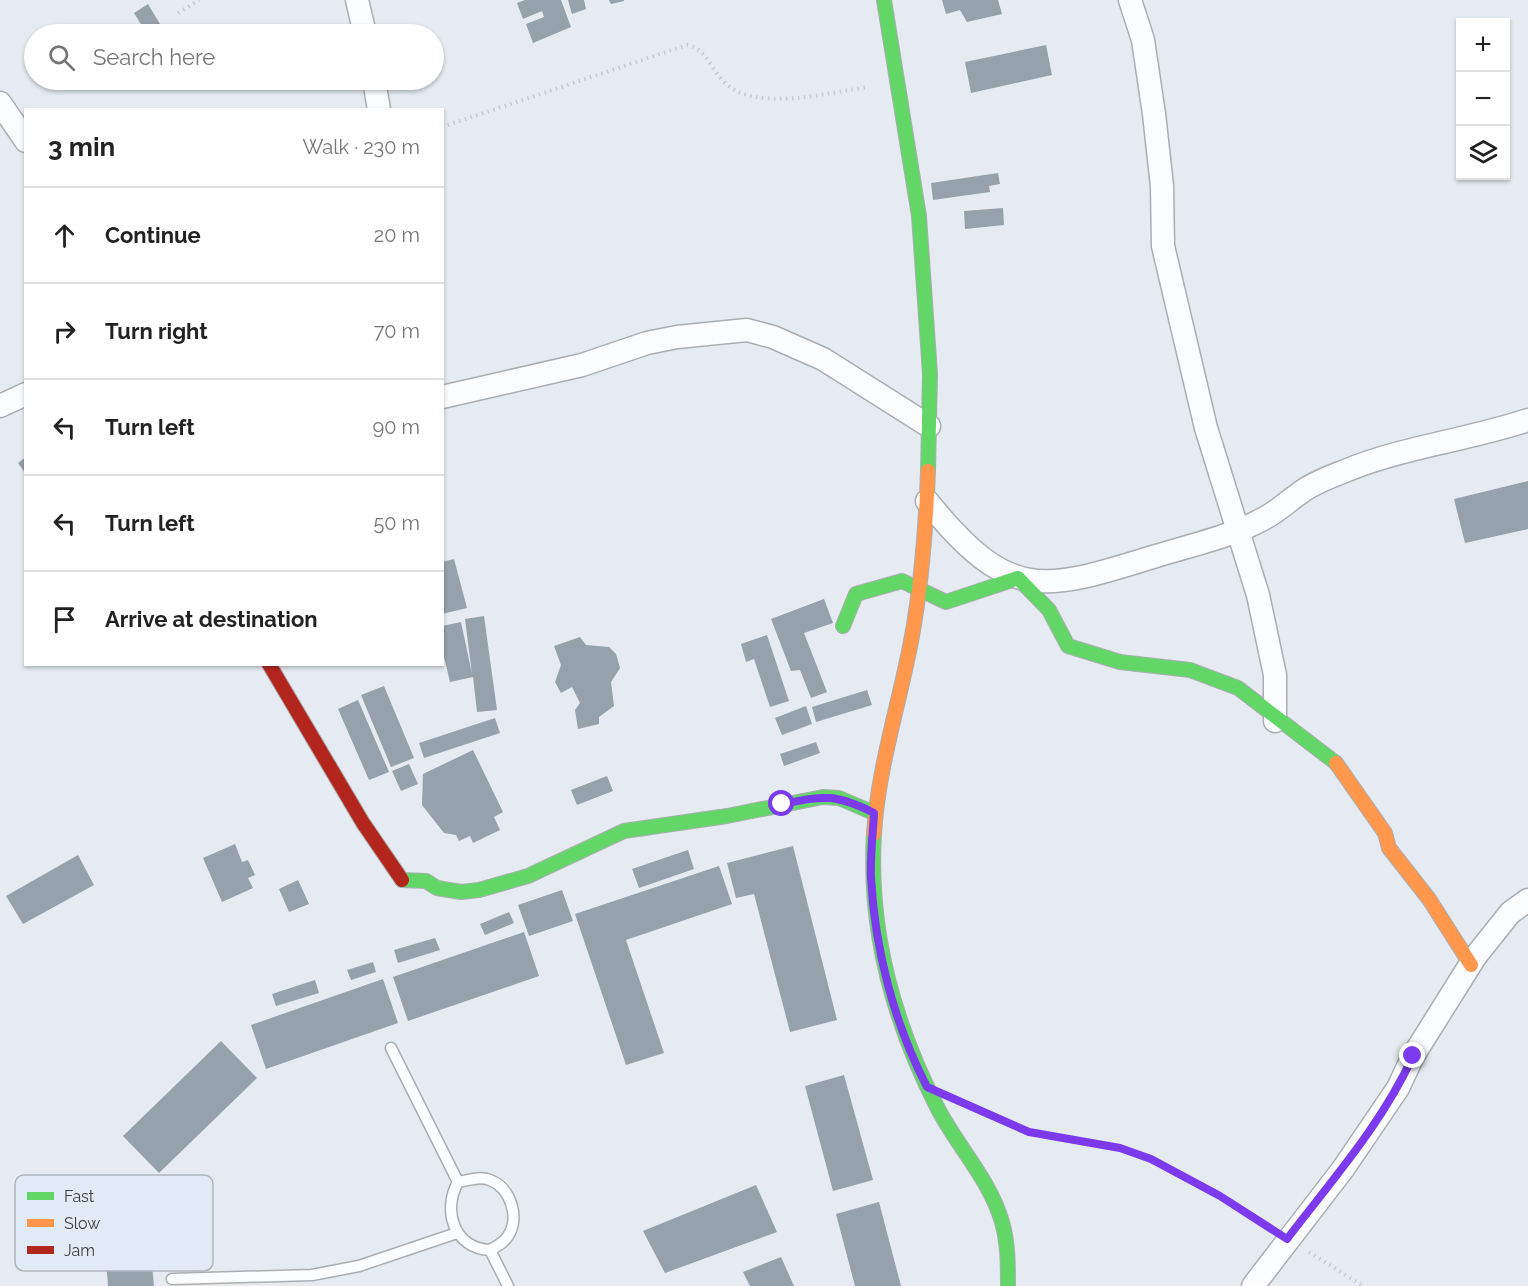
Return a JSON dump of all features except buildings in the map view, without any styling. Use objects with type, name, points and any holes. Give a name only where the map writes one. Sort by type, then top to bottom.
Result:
[{"type":"street","points":[[357,0],[362,24]]},
{"type":"street","points":[[884,0],[919,216],[926,290],[930,374],[927,501],[918,589],[912,635],[874,813],[871,876],[887,983],[905,1041],[922,1078],[991,1196],[1002,1222],[1008,1251],[1008,1286]]},
{"type":"street","points":[[1130,0],[1143,40],[1154,114],[1162,186],[1163,246],[1206,428],[1258,595],[1275,675],[1275,719]]},
{"type":"street","points":[[376,90],[379,108]]},
{"type":"street","points":[[0,103],[24,138]]},
{"type":"street","points":[[444,397],[582,365],[647,343],[677,337],[747,330],[773,337],[823,359],[929,426]]},
{"type":"street","points":[[0,406],[24,395]]},
{"type":"street","points":[[927,501],[976,555],[992,567],[1024,580],[1068,581],[1239,530],[1284,507],[1308,487],[1370,460],[1496,431],[1528,420]]},
{"type":"street","points":[[843,626],[856,594],[902,581],[946,602],[1018,578]]},
{"type":"street","points":[[1018,578],[1049,610],[1068,646],[1120,662],[1190,670],[1238,688],[1275,719],[1335,762],[1385,832],[1389,849],[1429,899],[1471,965]]},
{"type":"street","points":[[270,666],[339,785],[403,881],[426,881],[437,888],[461,892],[495,887],[528,876],[624,831],[727,816],[823,797],[845,800],[874,813]]},
{"type":"street","points":[[1253,1286],[1343,1169],[1398,1088],[1413,1056],[1499,925],[1528,900]]},
{"type":"lane","points":[[391,1047],[458,1182]]},
{"type":"lane","points":[[476,1178],[490,1180],[501,1186],[511,1202],[514,1217],[512,1229],[508,1237],[490,1250],[479,1249],[465,1242],[457,1233],[450,1209],[453,1192],[458,1182],[476,1178]]},
{"type":"lane","points":[[172,1279],[312,1275],[359,1266],[457,1233]]},
{"type":"lane","points":[[490,1250],[508,1286]]},
{"type":"path","points":[[178,13],[199,0]]},
{"type":"path","points":[[444,126],[687,45],[700,50],[727,85],[755,98],[777,99],[896,83]]},
{"type":"path","points":[[969,1105],[1029,1132],[1120,1148],[1151,1159],[1220,1196],[1363,1286]]},
{"type":"traffic: fast","points":[[884,0],[919,216],[930,374],[928,471]]},
{"type":"traffic: fast","points":[[843,626],[856,594],[902,581],[946,602],[1018,578],[1049,610],[1068,646],[1120,662],[1190,670],[1238,688],[1336,763]]},
{"type":"traffic: fast","points":[[402,880],[426,881],[437,888],[461,892],[479,890],[528,876],[624,831],[727,816],[823,797],[839,798],[874,813]]},
{"type":"traffic: fast","points":[[874,834],[875,905],[887,975],[896,1008],[921,1075],[937,1107],[997,1207],[1005,1238],[1008,1286]]},
{"type":"traffic: slow","points":[[874,834],[880,784],[915,615],[923,554],[928,471]]},
{"type":"traffic: slow","points":[[1336,763],[1385,833],[1389,848],[1429,899],[1471,965]]},
{"type":"traffic: jam","points":[[270,666],[363,823],[402,880]]},
{"type":"route","points":[[782,804],[823,797],[839,798],[874,813],[871,876],[875,918],[887,983],[905,1041],[927,1087],[1029,1132],[1120,1148],[1151,1159],[1220,1196],[1287,1239],[1343,1169],[1398,1088],[1413,1056]]}]
